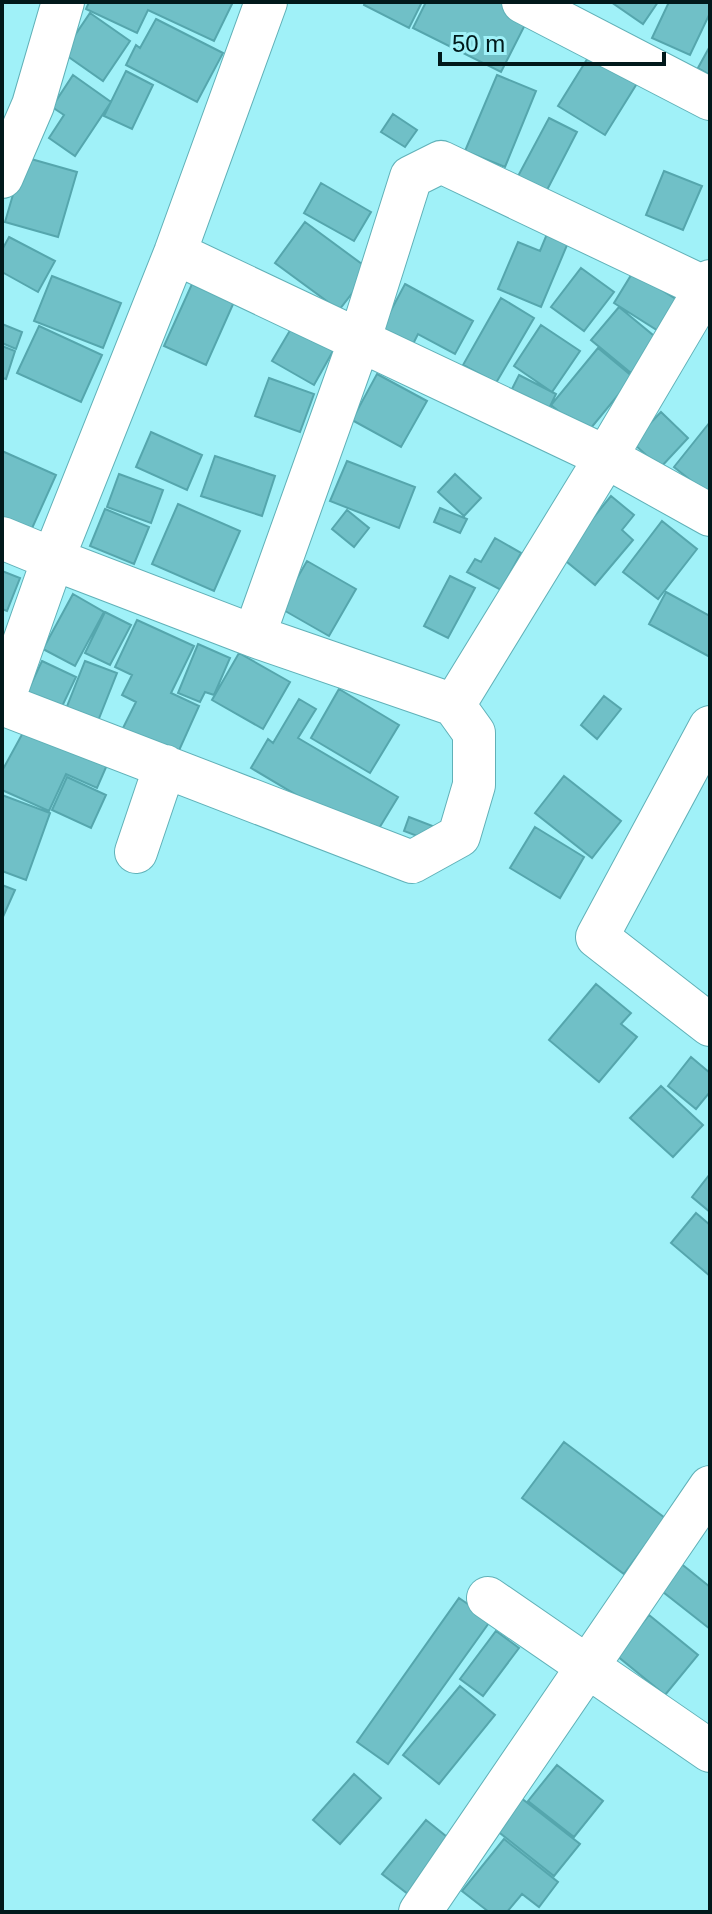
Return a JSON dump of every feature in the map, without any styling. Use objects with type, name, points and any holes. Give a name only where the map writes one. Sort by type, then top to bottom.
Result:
[{"type":"street","points":[[2,177],[17,98],[63,2]]},
{"type":"street","points":[[2,538],[53,559],[254,636],[454,705],[474,733],[474,785],[459,836],[412,862],[2,704],[53,559],[175,253],[266,2]]},
{"type":"street","points":[[523,2],[710,99]]},
{"type":"street","points":[[254,636],[359,342],[426,169],[709,286],[454,705]]},
{"type":"street","points":[[175,253],[606,457],[710,515]]},
{"type":"street","points":[[710,727],[597,937],[710,1025]]},
{"type":"street","points":[[136,852],[165,766]]},
{"type":"street","points":[[420,1912],[710,1487]]},
{"type":"street","points":[[488,1598],[710,1751]]},
{"type":"building","points":[[89,2],[233,2],[214,41],[148,10],[137,33],[86,9]]},
{"type":"building","points":[[365,2],[422,2],[409,28],[364,5]]},
{"type":"building","points":[[426,2],[510,2],[531,13],[501,72],[413,28]]},
{"type":"building","points":[[611,2],[658,2],[643,24]]},
{"type":"building","points":[[669,2],[710,2],[710,13],[690,55],[652,38]]},
{"type":"building","points":[[90,13],[130,41],[103,81],[63,53]]},
{"type":"building","points":[[156,19],[223,53],[197,102],[126,65],[136,45],[140,48]]},
{"type":"building","points":[[710,46],[710,75],[698,68]]},
{"type":"building","points":[[594,48],[641,77],[605,135],[558,106]]},
{"type":"building","points":[[126,71],[153,85],[132,129],[104,116]]},
{"type":"building","points":[[73,75],[111,102],[75,156],[49,138],[64,115],[52,107]]},
{"type":"building","points":[[497,75],[536,91],[505,167],[465,151]]},
{"type":"building","points":[[393,114],[417,130],[405,147],[381,132]]},
{"type":"building","points":[[549,118],[577,132],[546,192],[517,178]]},
{"type":"building","points":[[24,157],[77,172],[58,237],[5,222]]},
{"type":"building","points":[[664,171],[702,186],[683,230],[646,215]]},
{"type":"building","points":[[321,183],[371,212],[354,241],[304,213]]},
{"type":"building","points":[[305,222],[370,270],[339,310],[275,263]]},
{"type":"building","points":[[549,229],[570,238],[541,307],[498,289],[518,242],[540,251]]},
{"type":"building","points":[[9,237],[55,261],[38,292],[2,272],[2,250]]},
{"type":"building","points":[[581,268],[614,292],[584,331],[551,307]]},
{"type":"building","points":[[633,272],[679,301],[660,332],[614,303]]},
{"type":"building","points":[[52,276],[121,303],[103,348],[34,321]]},
{"type":"building","points":[[192,284],[234,302],[206,365],[164,346]]},
{"type":"building","points":[[405,284],[473,321],[455,354],[418,334],[411,348],[380,331]]},
{"type":"building","points":[[501,298],[534,318],[496,383],[463,365]]},
{"type":"building","points":[[619,307],[659,340],[631,373],[591,340]]},
{"type":"building","points":[[2,324],[22,332],[16,349],[2,343]]},
{"type":"building","points":[[541,325],[580,351],[552,392],[514,366]]},
{"type":"building","points":[[39,326],[102,355],[81,402],[17,373]]},
{"type":"building","points":[[292,327],[333,351],[314,385],[272,361]]},
{"type":"building","points":[[2,346],[15,351],[6,379],[2,378]]},
{"type":"building","points":[[598,348],[633,377],[586,434],[551,405]]},
{"type":"building","points":[[377,374],[427,401],[401,447],[352,420]]},
{"type":"building","points":[[519,375],[556,394],[544,419],[506,401]]},
{"type":"building","points":[[269,378],[314,394],[300,432],[255,416]]},
{"type":"building","points":[[661,412],[688,438],[660,468],[632,442]]},
{"type":"building","points":[[710,422],[710,494],[709,495],[674,467]]},
{"type":"building","points":[[151,432],[202,455],[187,490],[136,467]]},
{"type":"building","points":[[2,451],[56,475],[29,535],[2,523]]},
{"type":"building","points":[[215,456],[275,476],[262,516],[201,496]]},
{"type":"building","points":[[347,461],[415,487],[399,528],[330,501]]},
{"type":"building","points":[[119,474],[163,490],[151,523],[107,507]]},
{"type":"building","points":[[455,474],[481,498],[464,516],[438,492]]},
{"type":"building","points":[[611,496],[634,515],[622,530],[633,540],[595,585],[561,557]]},
{"type":"building","points":[[178,504],[240,531],[214,591],[152,564]]},
{"type":"building","points":[[440,508],[467,519],[460,533],[434,522]]},
{"type":"building","points":[[105,509],[149,527],[134,564],[90,546]]},
{"type":"building","points":[[347,510],[369,528],[354,547],[332,529]]},
{"type":"building","points":[[662,521],[697,549],[658,599],[623,572]]},
{"type":"building","points":[[495,538],[521,553],[501,590],[467,572],[475,559],[481,562]]},
{"type":"building","points":[[307,561],[356,589],[329,636],[280,608]]},
{"type":"building","points":[[2,571],[20,578],[7,611],[2,609]]},
{"type":"building","points":[[450,576],[475,588],[448,638],[424,626]]},
{"type":"building","points":[[666,592],[710,616],[710,657],[649,624]]},
{"type":"building","points":[[73,594],[104,612],[75,666],[43,649]]},
{"type":"building","points":[[105,612],[131,625],[110,665],[85,653]]},
{"type":"building","points":[[137,620],[194,646],[171,693],[199,706],[177,755],[122,730],[136,702],[122,695],[132,675],[115,667]]},
{"type":"building","points":[[198,644],[230,658],[214,695],[205,692],[200,702],[178,693]]},
{"type":"building","points":[[239,653],[290,682],[263,729],[212,700]]},
{"type":"building","points":[[42,661],[76,677],[57,717],[23,701]]},
{"type":"building","points":[[85,661],[117,673],[96,726],[64,714]]},
{"type":"building","points":[[339,689],[399,725],[370,773],[311,738]]},
{"type":"building","points":[[604,696],[621,709],[597,739],[581,725]]},
{"type":"building","points":[[299,699],[316,709],[298,738],[398,797],[372,840],[251,768],[268,739],[273,743]]},
{"type":"building","points":[[25,729],[107,765],[97,788],[66,774],[49,811],[2,790],[2,771]]},
{"type":"building","points":[[564,776],[621,821],[592,858],[535,813]]},
{"type":"building","points":[[67,777],[106,795],[91,828],[52,810]]},
{"type":"building","points":[[2,795],[50,813],[26,880],[2,871]]},
{"type":"building","points":[[409,817],[443,830],[438,844],[404,831]]},
{"type":"building","points":[[535,827],[584,857],[560,898],[510,868]]},
{"type":"building","points":[[2,885],[15,890],[2,919]]},
{"type":"building","points":[[596,984],[631,1013],[621,1024],[637,1037],[599,1082],[549,1040]]},
{"type":"building","points":[[691,1057],[710,1073],[710,1092],[696,1109],[668,1086]]},
{"type":"building","points":[[661,1086],[703,1125],[673,1157],[630,1118]]},
{"type":"building","points":[[710,1174],[710,1212],[692,1197]]},
{"type":"building","points":[[696,1213],[710,1225],[710,1276],[671,1243]]},
{"type":"building","points":[[564,1442],[665,1518],[624,1574],[522,1498]]},
{"type":"building","points":[[679,1562],[710,1587],[710,1629],[658,1588]]},
{"type":"building","points":[[459,1598],[491,1620],[388,1764],[357,1742]]},
{"type":"building","points":[[649,1615],[698,1655],[665,1695],[616,1655]]},
{"type":"building","points":[[496,1631],[519,1648],[483,1696],[460,1679]]},
{"type":"building","points":[[460,1686],[495,1715],[439,1784],[403,1755]]},
{"type":"building","points":[[557,1765],[603,1801],[574,1837],[528,1801]]},
{"type":"building","points":[[354,1774],[381,1798],[340,1844],[313,1820]]},
{"type":"building","points":[[516,1794],[580,1844],[554,1876],[491,1826]]},
{"type":"building","points":[[426,1820],[452,1841],[408,1894],[382,1874]]},
{"type":"building","points":[[504,1839],[558,1882],[539,1907],[522,1894],[507,1912],[489,1912],[462,1891]]}]
